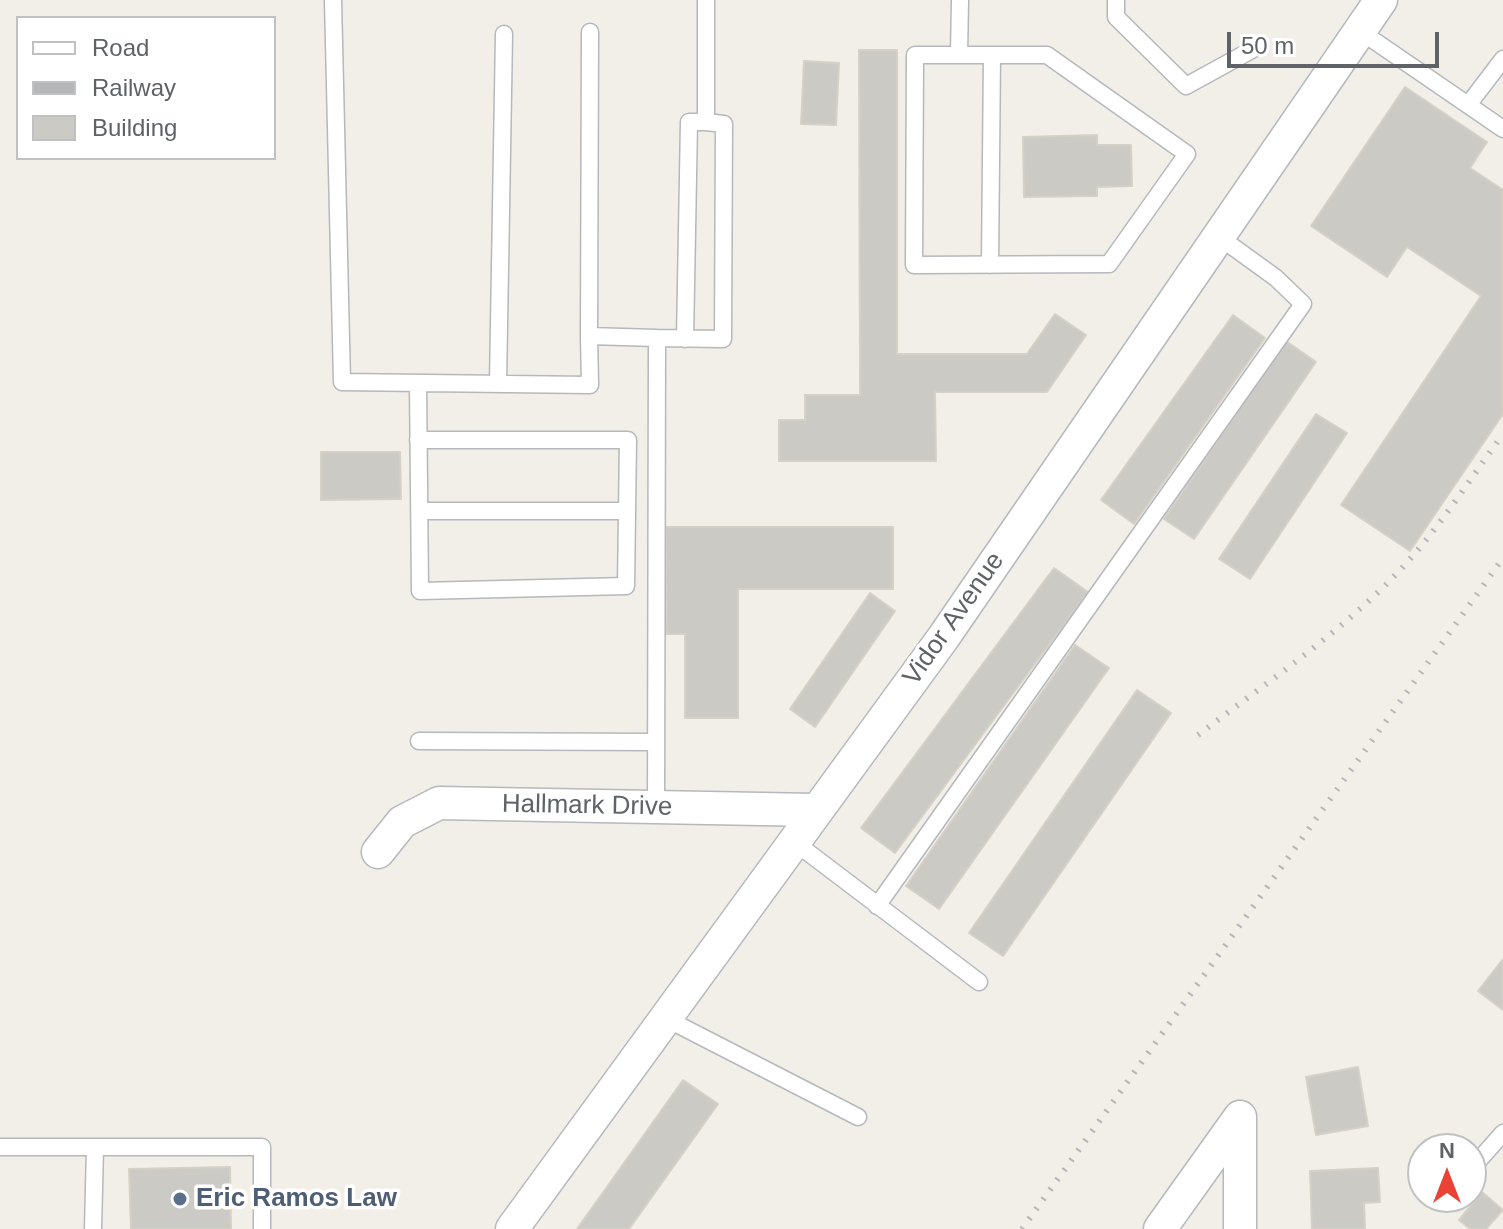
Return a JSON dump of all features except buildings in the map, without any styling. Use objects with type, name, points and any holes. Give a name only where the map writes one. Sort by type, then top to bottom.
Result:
[{"type":"street","name":"Vidor Avenue","points":[[512,1229],[943,638],[1381,0]]},
{"type":"street","name":"Hallmark Drive","points":[[378,852],[402,822],[439,803],[815,810]]},
{"type":"street","points":[[1160,1229],[1240,1117],[1240,1229]]},
{"type":"lane","points":[[333,0],[342,382],[590,385],[590,32]]},
{"type":"lane","points":[[706,0],[706,122]]},
{"type":"lane","points":[[959,55],[960,0]]},
{"type":"lane","points":[[1116,0],[1116,17],[1186,86],[1257,47]]},
{"type":"lane","points":[[1360,31],[1503,129]]},
{"type":"lane","points":[[498,384],[504,34]]},
{"type":"lane","points":[[915,55],[992,55],[1047,55],[1187,154],[1109,264],[914,265],[915,55]]},
{"type":"lane","points":[[990,265],[992,55]]},
{"type":"lane","points":[[1468,105],[1503,59]]},
{"type":"lane","points":[[589,336],[685,339],[723,339],[724,124],[689,122],[685,339]]},
{"type":"lane","points":[[877,906],[1303,304],[1276,278],[1218,236]]},
{"type":"lane","points":[[656,807],[657,338]]},
{"type":"lane","points":[[418,383],[418,440],[420,591],[626,586],[628,440],[418,440]]},
{"type":"lane","points":[[419,511],[627,511]]},
{"type":"lane","points":[[419,741],[655,742]]},
{"type":"lane","points":[[793,841],[979,982]]},
{"type":"lane","points":[[665,1018],[858,1117]]},
{"type":"lane","points":[[1487,1151],[1503,1133]]},
{"type":"lane","points":[[0,1147],[262,1147],[262,1229]]},
{"type":"lane","points":[[93,1229],[95,1147]]},
{"type":"railway","points":[[1198,735],[1309,651],[1387,583],[1436,528],[1503,434]]},
{"type":"railway","points":[[1022,1229],[1503,558]]},
{"type":"place","name":"Eric Ramos Law","points":[[180,1199]]}]
